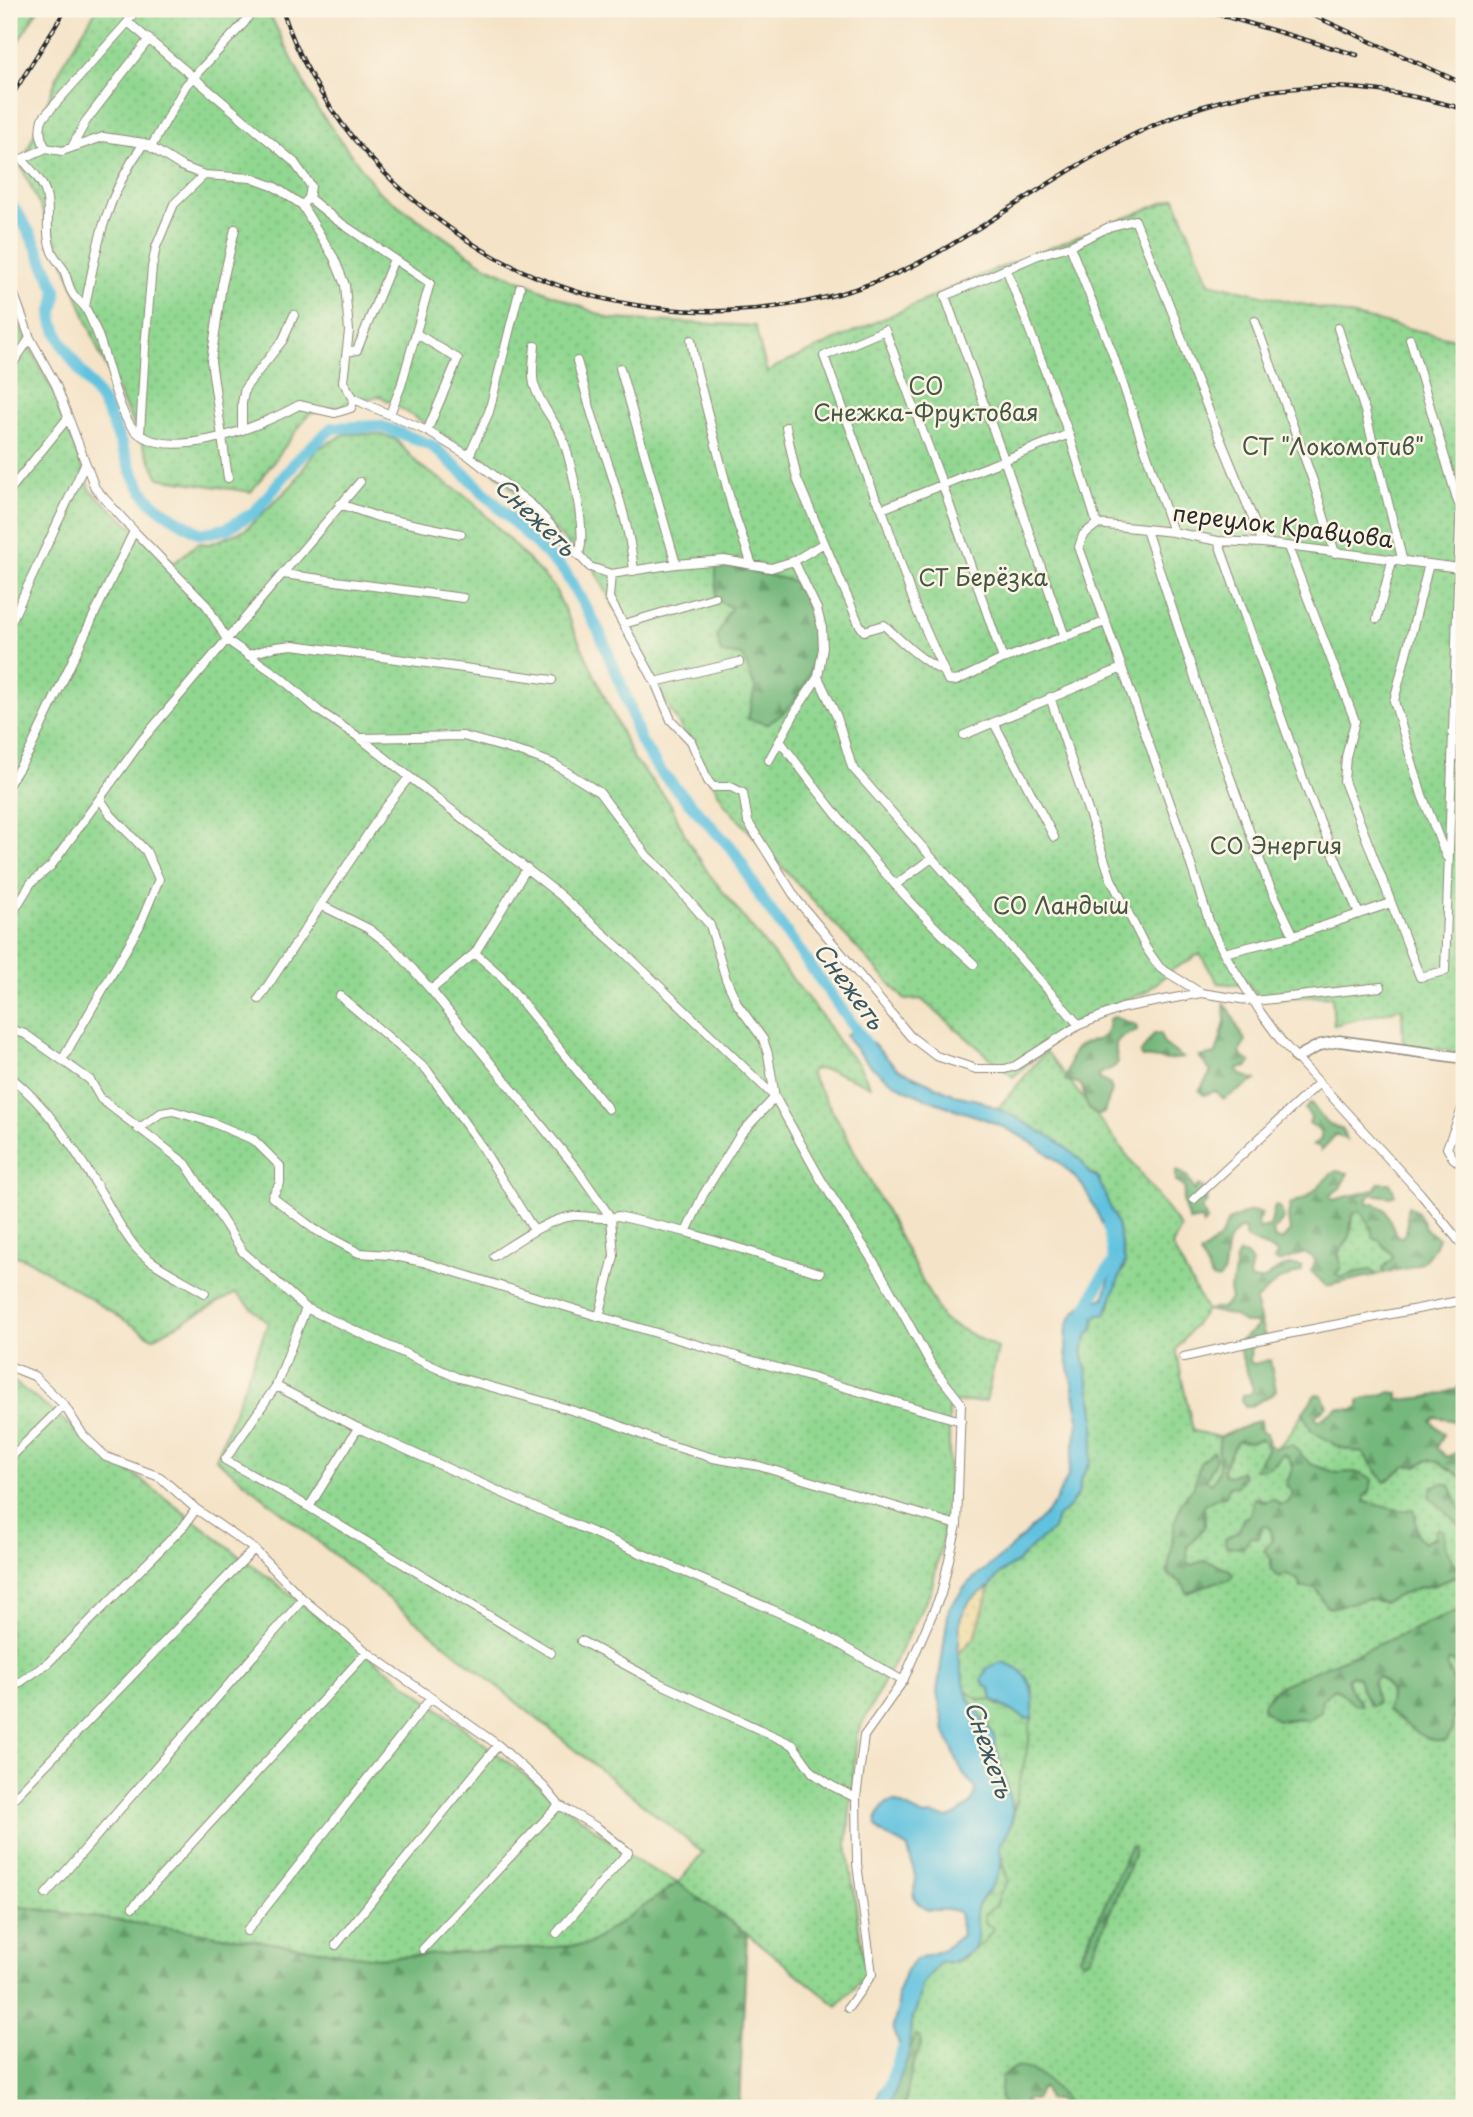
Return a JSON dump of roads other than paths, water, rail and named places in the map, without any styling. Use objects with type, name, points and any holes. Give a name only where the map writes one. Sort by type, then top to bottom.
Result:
[{"type":"street","points":[[46,148],[39,130],[42,119],[128,22],[136,9]]},
{"type":"street","points":[[85,307],[101,228],[109,203],[186,85],[244,23],[253,9]]},
{"type":"street","points":[[128,22],[294,162],[311,186],[309,198],[302,205]]},
{"type":"street","points":[[72,147],[86,121],[149,40]]},
{"type":"street","points":[[9,156],[22,159],[46,148],[62,151],[103,137],[148,145],[181,166],[204,174],[251,178],[275,187],[302,205],[334,258],[345,285],[349,309],[343,382],[354,399],[427,431],[469,456],[531,505],[590,567],[611,574],[724,560],[771,568],[794,561],[824,543]]},
{"type":"street","points":[[22,159],[43,185],[52,251],[64,271],[72,293],[85,307],[128,422],[140,434],[155,440],[181,444],[222,438],[277,417],[299,405],[335,413],[351,408],[354,399]]},
{"type":"street","points":[[140,434],[145,348],[156,247],[174,204],[204,174]]},
{"type":"street","points":[[309,198],[335,219],[430,283],[417,334],[390,414]]},
{"type":"street","points":[[1065,637],[945,296],[1006,268],[1070,246],[1109,227],[1135,220],[1263,544]]},
{"type":"street","points":[[228,478],[211,361],[222,285],[234,229]]},
{"type":"street","points":[[1070,246],[1112,352],[1173,532]]},
{"type":"street","points":[[347,352],[357,349],[394,259]]},
{"type":"street","points":[[1006,268],[1069,434],[1097,524],[1083,535],[1079,547],[1210,924],[1224,953],[1261,1013],[1296,1058],[1420,1193],[1464,1247]]},
{"type":"street","points":[[9,286],[30,338],[56,385],[95,488],[185,581],[207,607],[227,640],[280,677],[318,711],[360,738],[527,868],[624,952],[775,1097],[820,1178],[880,1272],[932,1366],[961,1403],[957,1525],[941,1594],[903,1681],[864,1736],[856,1798],[856,1864],[872,1974],[848,2008]]},
{"type":"street","points":[[469,456],[489,412],[520,288]]},
{"type":"street","points":[[242,430],[245,388],[283,340],[294,315]]},
{"type":"street","points":[[1255,321],[1313,481],[1335,552]]},
{"type":"street","points":[[1338,328],[1365,411],[1403,562]]},
{"type":"street","points":[[1003,659],[885,330],[824,356],[875,497],[882,509],[915,606],[948,680],[956,681],[1003,659],[1105,622]]},
{"type":"street","points":[[417,334],[458,359],[427,431]]},
{"type":"street","points":[[9,369],[30,338]]},
{"type":"street","points":[[1410,339],[1460,508]]},
{"type":"street","points":[[691,340],[732,507],[752,565]]},
{"type":"street","points":[[535,346],[534,382],[538,397],[564,443],[574,480],[581,531],[581,550],[578,555]]},
{"type":"street","points":[[578,361],[628,529],[634,571]]},
{"type":"street","points":[[620,368],[676,564]]},
{"type":"street","points":[[1288,547],[1355,721],[1346,757],[1344,780],[1420,977],[1445,971],[1462,568],[1460,508],[1464,404]]},
{"type":"street","points":[[9,491],[67,419]]},
{"type":"street","points":[[786,426],[797,479],[864,631],[884,625],[929,664],[944,672]]},
{"type":"street","points":[[882,509],[1005,462],[1069,434]]},
{"type":"street","points":[[9,626],[85,464]]},
{"type":"street","points":[[9,919],[31,883],[51,866],[142,740],[360,482]]},
{"type":"street","points":[[340,504],[378,517],[461,534]]},
{"type":"street","name":"переулок Кравцова","points":[[1097,524],[1173,532],[1218,541],[1462,568]]},
{"type":"street","points":[[1146,530],[1203,702],[1267,880],[1294,936]]},
{"type":"street","points":[[9,784],[29,752],[134,531]]},
{"type":"street","points":[[1218,541],[1309,795],[1359,914]]},
{"type":"street","points":[[769,760],[818,677],[823,648],[817,609],[794,561]]},
{"type":"street","points":[[1377,618],[1392,561]]},
{"type":"street","points":[[1429,564],[1394,701],[1422,795],[1448,859]]},
{"type":"street","points":[[283,574],[463,598]]},
{"type":"street","points":[[611,574],[609,598],[655,682],[671,720],[691,741],[708,781],[713,787],[731,787],[743,793],[748,822],[797,900],[910,1036],[936,1056],[976,1069],[1005,1069],[1016,1066],[1079,1026],[1122,1008],[1201,993],[1254,1000],[1381,987]]},
{"type":"street","points":[[624,624],[715,597]]},
{"type":"street","points":[[248,655],[293,645],[552,681]]},
{"type":"street","points":[[655,682],[739,662]]},
{"type":"street","points":[[964,735],[1122,668]]},
{"type":"street","points":[[818,677],[837,717],[852,767],[1079,1026]]},
{"type":"street","points":[[1050,697],[1111,879],[1146,948],[1160,968],[1201,993]]},
{"type":"street","points":[[994,723],[1054,837]]},
{"type":"street","points":[[360,738],[463,736],[554,764],[599,792],[647,856],[710,925],[726,979],[738,1005],[763,1039],[775,1097]]},
{"type":"street","points":[[779,741],[840,822],[895,885],[946,939],[974,964]]},
{"type":"street","points":[[259,999],[383,811],[409,777]]},
{"type":"street","points":[[62,1060],[139,927],[159,879],[146,851],[100,799]]},
{"type":"street","points":[[895,885],[932,858]]},
{"type":"street","points":[[431,990],[475,953],[527,868]]},
{"type":"street","points":[[1224,953],[1294,936],[1391,903]]},
{"type":"street","points":[[321,905],[369,929],[395,949],[577,1169],[611,1218],[614,1256],[599,1317]]},
{"type":"street","points":[[475,953],[500,976],[608,1109]]},
{"type":"street","points":[[341,996],[426,1070],[481,1146],[534,1230]]},
{"type":"street","points":[[9,1030],[25,1034],[90,1080],[101,1100],[186,1164],[243,1252],[306,1308],[456,1377],[568,1409],[686,1450],[772,1469],[957,1525]]},
{"type":"street","points":[[1296,1058],[1320,1045],[1339,1041],[1464,1058]]},
{"type":"street","points":[[9,1076],[52,1117],[140,1252],[205,1293]]},
{"type":"street","points":[[1194,1199],[1318,1084]]},
{"type":"street","points":[[686,1232],[703,1195],[740,1135],[775,1097]]},
{"type":"street","points":[[1464,1104],[1447,1148],[1453,1158],[1464,1167]]},
{"type":"street","points":[[138,1129],[161,1114],[173,1111],[211,1122],[254,1140],[280,1166],[280,1183],[272,1198],[314,1229],[359,1252],[423,1262],[599,1317],[961,1421]]},
{"type":"street","points":[[494,1256],[534,1230],[572,1216],[618,1216],[686,1232],[820,1273]]},
{"type":"street","points":[[1184,1357],[1464,1300]]},
{"type":"street","points":[[306,1308],[276,1386],[225,1460],[309,1507],[551,1653]]},
{"type":"street","points":[[9,1366],[34,1376],[64,1405],[83,1434],[106,1457],[160,1477],[196,1509],[254,1549],[303,1599],[367,1652],[498,1745],[544,1787],[559,1805],[598,1828],[628,1852],[557,1933]]},
{"type":"street","points":[[276,1386],[358,1428],[538,1509],[801,1622],[903,1681]]},
{"type":"street","points":[[9,1459],[64,1405]]},
{"type":"street","points":[[309,1507],[358,1428]]},
{"type":"street","points":[[9,1689],[48,1663],[184,1526],[196,1509]]},
{"type":"street","points":[[9,1803],[254,1549]]},
{"type":"street","points":[[46,1894],[150,1778],[303,1599]]},
{"type":"street","points":[[581,1641],[659,1684],[793,1745],[813,1773],[856,1798]]},
{"type":"street","points":[[133,1907],[367,1652]]},
{"type":"street","points":[[247,1931],[430,1699]]},
{"type":"street","points":[[336,1945],[498,1745]]},
{"type":"street","points":[[423,1949],[559,1805]]},
{"type":"water","points":[[860,1028],[898,1069],[955,1095],[981,1101],[1013,1116],[1056,1140],[1081,1160],[1089,1173],[1098,1178],[1117,1224],[1125,1262],[1106,1314],[1099,1314],[1094,1318],[1094,1329],[1088,1334],[1082,1351],[1094,1410],[1094,1435],[1090,1463],[1081,1479],[1078,1494],[1057,1517],[1052,1531],[999,1574],[990,1586],[970,1600],[960,1619],[958,1654],[968,1699],[993,1734],[1013,1812],[1009,1830],[999,1846],[1000,1872],[976,1911],[976,1944],[958,1960],[940,1962],[922,1985],[911,2023],[908,2056],[889,2108],[874,2108],[880,2091],[898,2068],[899,2045],[893,2027],[898,2007],[897,1994],[906,1970],[916,1959],[943,1950],[962,1935],[959,1912],[927,1910],[916,1900],[916,1882],[908,1848],[881,1832],[876,1821],[887,1803],[894,1801],[924,1816],[949,1818],[970,1804],[974,1798],[975,1787],[963,1774],[945,1732],[937,1693],[949,1608],[969,1582],[1003,1555],[1044,1516],[1055,1502],[1068,1476],[1079,1419],[1066,1352],[1067,1326],[1082,1305],[1104,1298],[1113,1257],[1108,1236],[1086,1192],[1071,1173],[1034,1144],[1007,1129],[926,1098],[888,1079],[868,1063],[845,1035]]},
{"type":"water","points":[[1001,1662],[1019,1670],[1029,1682],[1033,1699],[1032,1718],[1027,1719],[992,1700],[990,1688],[985,1686],[982,1680],[987,1668]]},
{"type":"waterway","name":"Снежеть","points":[[9,203],[30,234],[56,290],[52,317],[63,345],[100,398],[144,493],[170,516],[201,534],[226,529],[255,512],[299,458],[332,428],[380,426],[431,445],[468,477],[565,572],[599,631],[628,702],[640,740],[659,770],[734,851],[762,899],[865,1042]]},
{"type":"waterway","name":"Снежеть","points":[[1084,1315],[1100,1281],[1114,1262],[1108,1226]]},
{"type":"waterway","name":"Снежеть","points":[[881,2108],[903,2049]]},
{"type":"railway","points":[[9,100],[66,9]]},
{"type":"railway","points":[[282,9],[312,78],[332,110],[380,168],[436,218],[467,240],[520,270],[578,292],[638,305],[700,311],[762,308],[823,298],[882,279],[937,253],[1131,136],[1165,120],[1235,97],[1268,91],[1333,87],[1397,94],[1464,109]]},
{"type":"railway","points":[[1200,9],[1357,55]]},
{"type":"railway","points":[[1299,9],[1464,84]]},
{"type":"railway","points":[[1455,9],[1464,13]]},
{"type":"park label","name":"СО Снежка-Фруктовая","points":[[926,398]]},
{"type":"park label","name":"СТ \"Локомотив\"","points":[[1333,445]]},
{"type":"park label","name":"СТ Берёзка","points":[[983,576]]},
{"type":"park label","name":"СО Энергия","points":[[1276,844]]},
{"type":"park label","name":"СО Ландыш","points":[[1061,904]]}]
